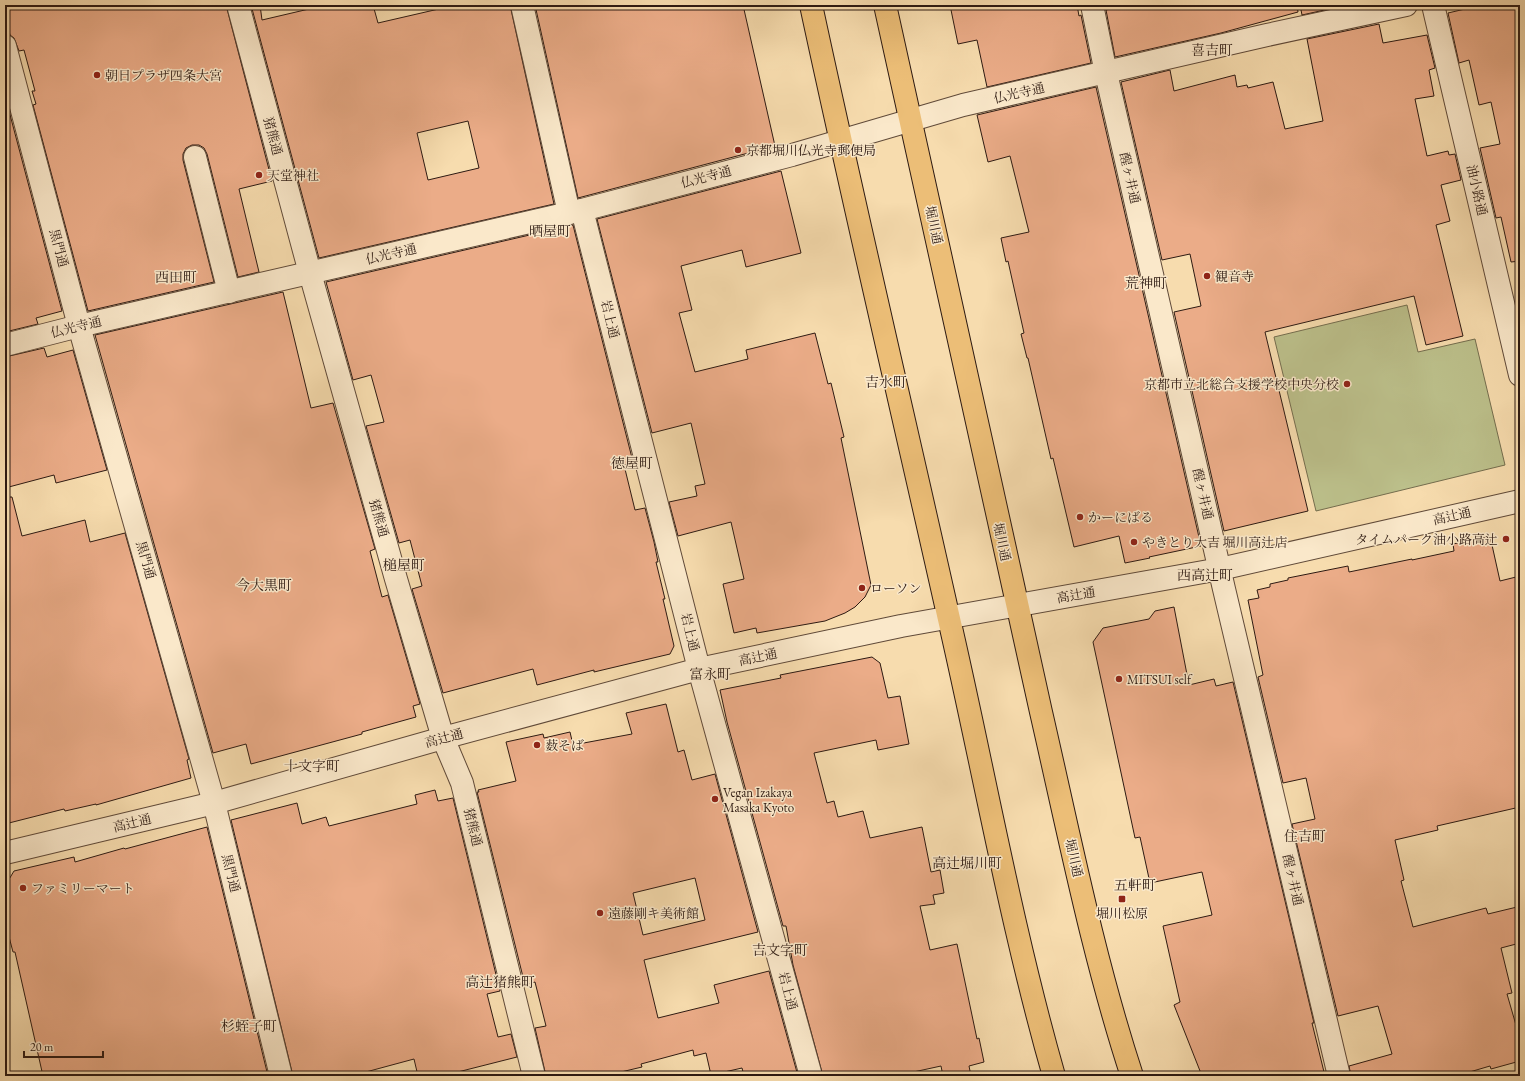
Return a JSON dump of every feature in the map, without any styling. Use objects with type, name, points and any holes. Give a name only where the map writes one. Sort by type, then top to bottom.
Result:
[{"type":"main road","points":[[811,5],[840,141],[949,618],[1022,952],[1038,1020],[1054,1076]]},
{"type":"main road","name":"堀川通","points":[[885,5],[912,120],[1016,605],[1090,928],[1120,1039],[1132,1076]]},
{"type":"street","name":"猪熊通","points":[[238,5],[310,273],[394,572],[443,738],[462,783],[534,1076]]},
{"type":"street","name":"岩上通","points":[[522,5],[575,211],[811,1076]]},
{"type":"street","name":"醒ヶ井通","points":[[1092,5],[1220,569],[1339,1076]]},
{"type":"street","name":"仏光寺通","points":[[5,345],[79,326],[575,211],[840,141],[963,106],[1266,34],[1406,5]]},
{"type":"street","name":"油小路通","points":[[1433,5],[1520,375]]},
{"type":"street","name":"黒門通","points":[[5,46],[79,326],[214,803],[281,1076]]},
{"type":"street","points":[[195,157],[229,292]]},
{"type":"street","name":"高辻通","points":[[5,853],[214,803],[443,738],[700,669],[888,628],[1220,569],[1520,500]]},
{"type":"green space","points":[[1407,305],[1418,352],[1475,339],[1505,465],[1316,511],[1274,337]]},
{"type":"building","points":[[5,5],[226,5],[272,181],[239,189],[259,272],[238,277],[207,154],[204,148],[199,145],[192,145],[186,148],[183,154],[183,160],[214,282],[88,311],[33,105],[36,104],[32,91],[35,91],[24,50],[19,51],[14,38],[10,35],[5,16]]},
{"type":"building","points":[[251,5],[260,5],[262,20],[326,5],[373,5],[378,23],[456,5],[510,5],[554,204],[319,258]],"holes":[[[468,121],[479,168],[428,180],[417,133]]]},
{"type":"building","points":[[535,5],[743,5],[775,146],[578,198]]},
{"type":"building","points":[[950,5],[1077,5],[1079,16],[1081,15],[1091,63],[987,87],[977,40],[958,44]]},
{"type":"building","points":[[1127,5],[1297,5],[1298,12],[1221,33],[1115,57],[1106,10]]},
{"type":"building","points":[[1300,5],[1347,5],[1302,15]]},
{"type":"building","points":[[1482,5],[1520,5],[1520,261],[1511,262],[1501,217],[1496,218],[1480,148],[1500,144],[1491,102],[1479,105],[1469,60],[1459,63],[1448,13]]},
{"type":"building","points":[[1379,24],[1383,43],[1427,35],[1435,68],[1429,70],[1434,96],[1415,99],[1427,156],[1448,151],[1449,155],[1455,154],[1461,180],[1441,185],[1450,221],[1436,225],[1463,336],[1426,345],[1414,296],[1265,332],[1308,511],[1224,531],[1174,312],[1201,306],[1190,254],[1162,260],[1121,82],[1170,70],[1174,91],[1235,75],[1237,87],[1247,85],[1248,88],[1273,82],[1285,129],[1323,121],[1307,39]]},
{"type":"building","points":[[1096,87],[1201,546],[1125,563],[1119,536],[1074,547],[1021,334],[1024,333],[1008,261],[1006,262],[1001,238],[1029,232],[1010,156],[988,162],[977,115]]},
{"type":"building","points":[[9,111],[62,311],[36,318],[38,324],[5,332],[5,113]]},
{"type":"building","points":[[781,171],[801,253],[746,267],[742,250],[681,266],[692,310],[679,313],[695,372],[748,359],[746,350],[815,333],[828,384],[831,383],[844,437],[841,438],[871,585],[865,597],[855,607],[845,613],[825,621],[757,633],[756,628],[734,633],[723,584],[744,579],[731,522],[678,536],[669,502],[697,496],[695,486],[705,484],[691,423],[652,433],[597,219]]},
{"type":"building","points":[[573,225],[633,462],[624,465],[635,510],[645,508],[654,542],[658,562],[656,562],[665,599],[663,599],[674,646],[670,654],[594,672],[594,670],[537,685],[533,669],[443,693],[412,589],[422,586],[410,540],[399,543],[366,426],[384,422],[371,375],[353,380],[326,282]]},
{"type":"building","points":[[283,292],[311,408],[333,403],[375,549],[370,551],[382,597],[388,595],[420,704],[413,706],[416,717],[362,732],[362,734],[251,764],[246,744],[213,753],[95,335]]},
{"type":"building","points":[[44,348],[47,357],[73,350],[107,470],[56,483],[54,475],[5,488],[5,357]]},
{"type":"building","points":[[5,497],[12,497],[22,536],[85,520],[90,542],[125,533],[189,759],[187,760],[191,778],[96,805],[65,811],[64,809],[5,824]]},
{"type":"building","points":[[1490,536],[1500,581],[1520,576],[1520,807],[1437,826],[1438,830],[1395,840],[1404,880],[1401,881],[1413,927],[1486,908],[1488,914],[1517,907],[1520,920],[1520,943],[1501,948],[1512,993],[1507,994],[1520,1039],[1520,1061],[1491,1069],[1490,1066],[1456,1076],[1351,1076],[1349,1066],[1392,1054],[1378,1006],[1338,1016],[1292,824],[1315,819],[1306,778],[1283,783],[1258,677],[1263,675],[1248,600],[1259,598],[1257,590],[1270,587],[1270,584],[1288,580],[1288,578],[1348,566],[1349,572],[1412,560],[1454,551],[1453,544]]},
{"type":"building","points":[[1174,607],[1189,685],[1214,679],[1216,686],[1233,682],[1314,1023],[1312,1023],[1325,1076],[1202,1076],[1174,1005],[1180,1002],[1163,926],[1212,915],[1202,872],[1150,883],[1140,837],[1135,838],[1093,642],[1103,628],[1149,619],[1155,611]]},
{"type":"building","points":[[872,657],[880,663],[888,698],[900,696],[909,744],[878,750],[876,740],[814,753],[827,803],[834,801],[838,817],[863,811],[870,838],[922,827],[931,872],[940,870],[944,893],[933,895],[935,904],[920,906],[930,950],[957,944],[977,1039],[979,1038],[984,1062],[969,1066],[971,1076],[943,1076],[941,1066],[895,1076],[823,1076],[793,965],[786,926],[783,926],[727,722],[720,690],[781,678],[780,675]]},
{"type":"building","points":[[666,704],[678,752],[684,750],[692,780],[715,774],[758,932],[644,960],[658,1018],[719,1003],[714,985],[769,971],[798,1076],[744,1076],[742,1068],[711,1075],[706,1053],[694,1056],[693,1050],[641,1064],[642,1067],[621,1072],[622,1076],[546,1076],[535,1028],[546,1026],[535,982],[525,985],[477,792],[479,792],[478,790],[516,781],[506,742],[543,734],[544,738],[570,732],[573,745],[632,734],[626,713]],"holes":[[[695,878],[705,920],[643,935],[633,893]]]},
{"type":"building","points":[[435,790],[438,801],[453,798],[500,991],[487,994],[498,1037],[511,1034],[517,1057],[442,1076],[418,1076],[414,1059],[351,1076],[293,1076],[231,820],[297,803],[302,824],[326,817],[329,826],[417,804],[415,795]]},
{"type":"building","points":[[207,827],[268,1076],[43,1076],[15,952],[13,952],[8,933],[5,933],[5,886],[14,871],[74,857],[75,862]]},
{"type":"place","name":"朝日プラザ四条大宮","points":[[97,75]]},
{"type":"place","name":"京都堀川仏光寺郵便局","points":[[738,150]]},
{"type":"place","name":"天堂神社","points":[[259,175]]},
{"type":"place","name":"観音寺","points":[[1207,276]]},
{"type":"place","name":"京都市立北総合支援学校中央分校","points":[[1347,384]]},
{"type":"place","name":"かーにばる","points":[[1080,517]]},
{"type":"place","name":"タイムパーク油小路高辻","points":[[1506,539]]},
{"type":"place","name":"やきとり大吉 堀川高辻店","points":[[1134,542]]},
{"type":"place","name":"ローソン","points":[[862,588]]},
{"type":"place","name":"MITSUI self","points":[[1119,679]]},
{"type":"place","name":"薮そば","points":[[537,745]]},
{"type":"place","name":"Vegan Izakaya Masaka Kyoto","points":[[715,799]]},
{"type":"place","name":"ファミリーマート","points":[[23,888]]},
{"type":"place","name":"堀川松原","points":[[1122,899]]},
{"type":"place","name":"遠藤剛キ美術館","points":[[600,913]]},
{"type":"district","name":"喜吉町","points":[[1212,50]]},
{"type":"district","name":"晒屋町","points":[[550,231]]},
{"type":"district","name":"西田町","points":[[176,277]]},
{"type":"district","name":"荒神町","points":[[1146,283]]},
{"type":"district","name":"吉水町","points":[[886,382]]},
{"type":"district","name":"徳屋町","points":[[632,463]]},
{"type":"district","name":"槌屋町","points":[[404,565]]},
{"type":"district","name":"西高辻町","points":[[1205,575]]},
{"type":"district","name":"今大黒町","points":[[264,585]]},
{"type":"district","name":"富永町","points":[[710,674]]},
{"type":"district","name":"十文字町","points":[[312,766]]},
{"type":"district","name":"住吉町","points":[[1305,836]]},
{"type":"district","name":"高辻堀川町","points":[[967,863]]},
{"type":"district","name":"五軒町","points":[[1135,885]]},
{"type":"district","name":"吉文字町","points":[[780,950]]},
{"type":"district","name":"高辻猪熊町","points":[[500,982]]},
{"type":"district","name":"杉蛭子町","points":[[249,1026]]}]
